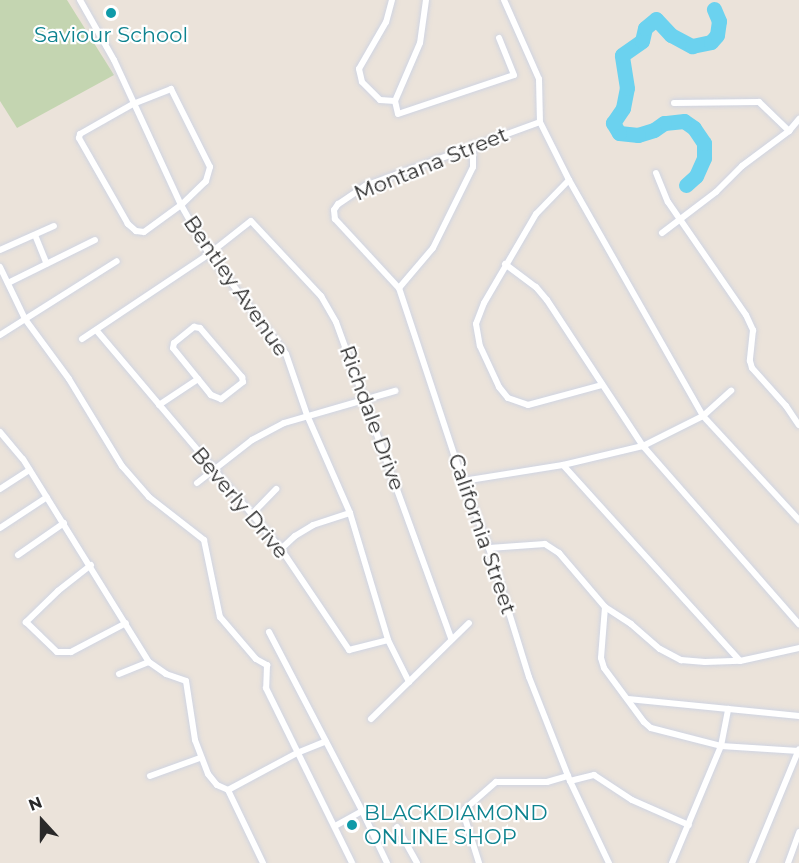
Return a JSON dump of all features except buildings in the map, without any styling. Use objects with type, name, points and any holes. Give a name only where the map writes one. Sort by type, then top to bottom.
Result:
[{"type":"street","name":"Bentley Avenue","points":[[80,0],[114,60],[181,205],[209,254],[286,354],[307,415],[351,513],[388,640],[409,682]]},
{"type":"street","points":[[392,0],[386,22],[359,69],[362,82],[380,100],[395,101]]},
{"type":"street","points":[[426,0],[420,43],[395,101],[398,114],[514,75],[499,38]]},
{"type":"street","points":[[504,0],[539,79],[540,122],[569,180],[703,416],[799,520]]},
{"type":"street","points":[[171,89],[210,167],[207,181],[181,205],[144,232],[136,231],[128,224],[79,138],[84,130],[134,105],[171,89]]},
{"type":"street","points":[[674,103],[759,102],[789,131]]},
{"type":"street","points":[[662,233],[681,220],[742,166],[789,131],[799,119]]},
{"type":"street","name":"Montana Street","points":[[335,219],[334,210],[338,204],[365,186],[540,122]]},
{"type":"street","points":[[399,288],[433,248],[473,166],[473,145]]},
{"type":"street","points":[[656,173],[664,195],[729,294],[746,315],[753,330],[752,368],[786,406],[799,425]]},
{"type":"street","points":[[569,180],[536,214],[505,264],[484,303],[476,324],[480,346],[499,387],[508,398],[528,405],[602,385]]},
{"type":"street","name":"California Street","points":[[335,219],[399,288],[463,481],[489,548],[529,677],[569,778],[609,863]]},
{"type":"street","name":"Richdale Drive","points":[[209,254],[251,221],[321,296],[336,322],[452,639]]},
{"type":"street","points":[[0,250],[54,226]]},
{"type":"street","points":[[34,235],[47,264]]},
{"type":"street","points":[[8,284],[95,240]]},
{"type":"street","points":[[82,339],[209,254]]},
{"type":"street","points":[[0,335],[117,261]]},
{"type":"street","points":[[505,264],[536,287],[547,300],[643,446],[799,624]]},
{"type":"street","points":[[0,268],[25,319],[69,379],[122,466],[149,497],[204,540],[220,617],[255,659],[267,665],[266,688],[352,863]]},
{"type":"street","points":[[197,327],[220,349],[243,379],[221,399],[211,395],[198,379],[173,345],[197,327]]},
{"type":"street","name":"Beverly Drive","points":[[97,331],[281,549],[349,650],[388,640]]},
{"type":"street","points":[[159,405],[198,379]]},
{"type":"street","points":[[197,483],[252,440],[307,415],[366,401],[395,391]]},
{"type":"street","points":[[463,481],[563,465],[643,446],[703,416],[731,391]]},
{"type":"street","points":[[0,432],[29,470],[91,565],[149,662],[156,669],[186,681],[190,722],[200,758],[217,785],[228,790],[263,863]]},
{"type":"street","points":[[563,465],[740,661]]},
{"type":"street","points":[[0,489],[29,470]]},
{"type":"street","points":[[252,514],[276,489]]},
{"type":"street","points":[[0,528],[46,497]]},
{"type":"street","points":[[281,549],[295,536],[313,525],[351,513]]},
{"type":"street","points":[[18,555],[64,524]]},
{"type":"street","points":[[489,548],[545,544],[559,553],[605,607],[631,624],[660,649],[681,660],[740,661],[799,648]]},
{"type":"street","points":[[91,565],[58,591],[26,622],[57,652],[71,652],[126,623]]},
{"type":"street","points":[[605,607],[601,658],[604,668],[644,722],[651,728],[721,746],[799,750],[752,863]]},
{"type":"street","points":[[371,719],[469,624]]},
{"type":"street","points":[[269,632],[387,863]]},
{"type":"street","points":[[119,674],[149,662]]},
{"type":"street","points":[[628,699],[799,716]]},
{"type":"street","points":[[672,863],[721,746],[729,709]]},
{"type":"street","points":[[228,790],[297,753],[326,741]]},
{"type":"street","points":[[150,776],[200,758]]},
{"type":"street","points":[[479,863],[463,812],[496,782],[547,782],[594,775],[632,800],[689,825]]},
{"type":"street","points":[[335,826],[362,811]]},
{"type":"street","points":[[397,827],[417,863]]},
{"type":"street","points":[[788,863],[799,832]]},
{"type":"green space","points":[[0,0],[67,0],[114,75],[17,128],[0,101]]},
{"type":"waterway","points":[[686,185],[696,176],[704,158],[704,143],[694,128],[684,121],[664,123],[654,130],[638,135],[619,133],[613,123],[623,108],[627,88],[622,55],[642,41],[645,28],[656,19],[671,35],[692,46],[711,42],[717,35],[719,21],[714,9]]},
{"type":"place","name":"Saviour School","points":[[111,13]]},
{"type":"place","name":"BLACKDIAMOND ONLINE SHOP","points":[[352,825]]}]
